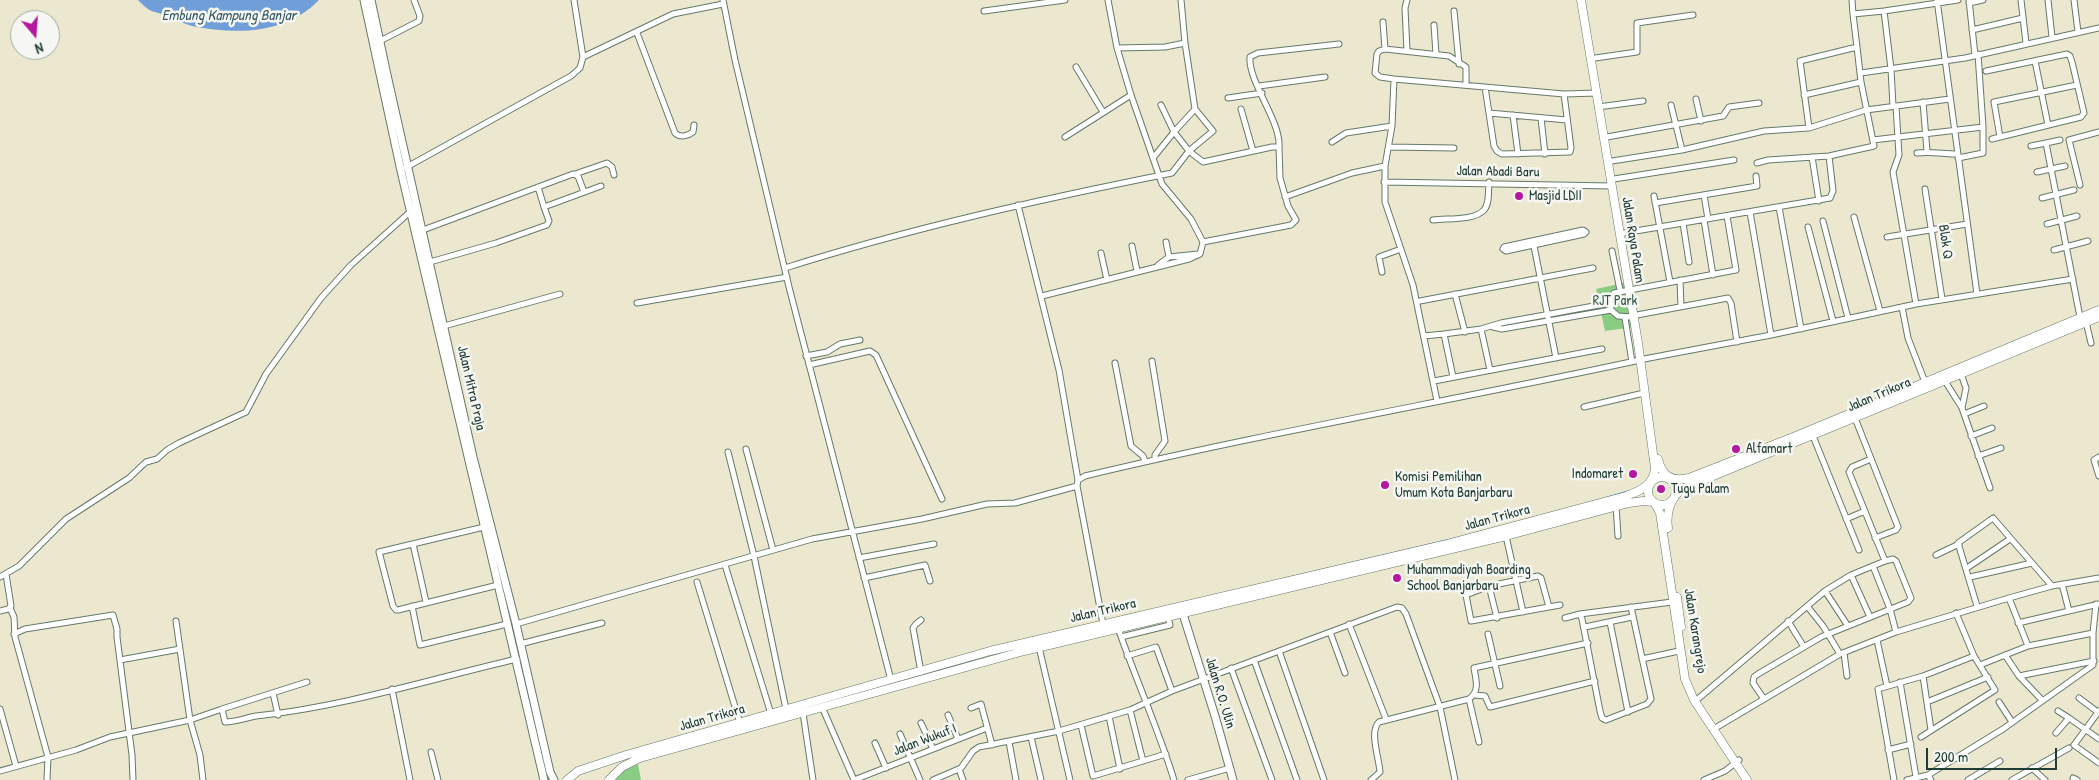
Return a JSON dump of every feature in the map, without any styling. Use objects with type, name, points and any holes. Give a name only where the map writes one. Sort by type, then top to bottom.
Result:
[{"type":"main road","name":"Jalan Raya Palam","points":[[1581,0],[1596,75],[1655,468],[1655,474],[1650,483]]},
{"type":"main road","name":"Jalan Raya Palam","points":[[1585,0],[1595,58],[1597,93],[1612,161],[1613,183],[1624,233],[1627,289]]},
{"type":"main road","name":"Jalan Trikora","points":[[1668,478],[1683,480],[1714,469],[1925,382],[1968,367],[2083,320],[2099,310]]},
{"type":"main road","name":"Jalan Trikora","points":[[2083,320],[2099,317]]},
{"type":"main road","name":"Jalan Raya Palam","points":[[1639,361],[1658,459],[1662,471],[1668,478]]},
{"type":"main road","name":"Jalan Trikora","points":[[1672,500],[1680,490],[1945,381],[1961,374],[1968,367]]},
{"type":"main road","points":[[1660,477],[1668,478],[1676,488],[1672,500],[1661,505],[1654,502],[1648,491],[1650,483],[1660,477]]},
{"type":"main road","name":"Jalan Trikora","points":[[566,780],[578,772],[600,764],[822,707],[874,689],[891,680],[990,651],[1095,630],[1118,628],[1182,614],[1572,511],[1634,493],[1650,483]]},
{"type":"main road","name":"Jalan Karangrejo","points":[[1672,500],[1668,509],[1667,521],[1688,674],[1699,698],[1747,780]]},
{"type":"main road","name":"Jalan Trikora","points":[[609,780],[622,767],[640,758],[740,723],[1039,647],[1095,630],[1103,624],[1506,536],[1636,501],[1654,502]]},
{"type":"main road","name":"Jalan Karangrejo","points":[[1654,502],[1660,513],[1679,651],[1685,679],[1694,700],[1737,762],[1753,780]]},
{"type":"street","name":"Jalan Mitra Praja","points":[[364,0],[404,169],[423,230],[484,503],[516,624],[550,772],[554,780]]},
{"type":"street","name":"Jalan Mitra Praja","points":[[371,0],[411,212],[544,780]]},
{"type":"street","points":[[380,41],[419,21],[420,16],[414,0]]},
{"type":"street","points":[[404,169],[571,76],[580,68],[583,57],[574,0]]},
{"type":"street","points":[[984,11],[1065,0]]},
{"type":"street","points":[[1108,0],[1117,48],[1130,95],[1164,188],[1173,196],[1191,219],[1203,242],[1200,254]]},
{"type":"street","points":[[785,268],[910,231],[1018,205],[1159,174],[1172,173],[1189,151],[1213,131],[1195,109],[1185,43],[1181,0]]},
{"type":"street","points":[[1407,0],[1405,8],[1407,51]]},
{"type":"street","points":[[1757,164],[1762,161],[1829,156],[1874,146],[1861,82],[1852,0]]},
{"type":"street","points":[[1853,14],[1958,0]]},
{"type":"street","points":[[1916,153],[1927,151],[1958,156],[1983,153],[1983,127],[1969,2],[1983,0]]},
{"type":"street","points":[[2021,0],[2026,43]]},
{"type":"street","points":[[2048,0],[2052,37]]},
{"type":"street","points":[[2074,0],[2078,32]]},
{"type":"street","points":[[583,57],[637,33],[673,14],[723,2],[786,276],[891,680]]},
{"type":"street","points":[[1937,2],[1977,294]]},
{"type":"street","points":[[1454,11],[1459,64]]},
{"type":"street","points":[[1884,11],[1898,137],[1899,155],[1893,172],[1902,234],[1916,304]]},
{"type":"street","points":[[1595,58],[1637,52],[1639,48],[1636,28],[1639,23],[1693,15]]},
{"type":"street","points":[[1972,30],[2023,18]]},
{"type":"street","points":[[1384,22],[1385,50]]},
{"type":"street","points":[[1434,25],[1436,54]]},
{"type":"street","points":[[1861,73],[1976,55],[2099,28]]},
{"type":"street","points":[[637,33],[675,134],[681,136],[688,135],[693,132],[694,125]]},
{"type":"street","points":[[1117,48],[1164,47],[1185,43]]},
{"type":"street","points":[[1203,242],[1293,224],[1296,219],[1288,206],[1280,178],[1277,134],[1249,58],[1252,55],[1339,44]]},
{"type":"street","points":[[1809,128],[1800,61],[1857,47]]},
{"type":"street","points":[[1466,85],[1466,68],[1450,56],[1407,51],[1378,51],[1374,73],[1380,77],[1394,79],[1564,94],[1597,93]]},
{"type":"street","points":[[1986,71],[2067,54],[2070,56],[2083,115],[1992,139]]},
{"type":"street","points":[[2035,61],[2048,125]]},
{"type":"street","points":[[1076,67],[1103,112]]},
{"type":"street","points":[[1259,86],[1325,77]]},
{"type":"street","points":[[1394,79],[1392,126],[1385,166],[1385,202],[1413,285],[1437,401]]},
{"type":"street","points":[[1804,95],[1861,82]]},
{"type":"street","points":[[1485,86],[1496,151],[1502,154],[1564,154],[1571,150],[1564,94]]},
{"type":"street","points":[[2000,137],[1994,102],[2077,86]]},
{"type":"street","points":[[1228,98],[1262,93]]},
{"type":"street","points":[[1065,138],[1130,95]]},
{"type":"street","points":[[1696,99],[1701,121]]},
{"type":"street","points":[[1612,161],[1682,150],[1764,131],[1809,128],[1866,110],[1950,99]]},
{"type":"street","points":[[1600,106],[1643,101]]},
{"type":"street","points":[[1923,102],[1927,151]]},
{"type":"street","points":[[1607,137],[1701,121],[1724,115],[1728,108],[1759,103]]},
{"type":"street","points":[[1161,105],[1174,132],[1189,151],[1203,162],[1272,147],[1279,148]]},
{"type":"street","points":[[1671,105],[1682,150]]},
{"type":"street","points":[[1153,158],[1195,109]]},
{"type":"street","points":[[1241,110],[1253,151]]},
{"type":"street","points":[[1489,113],[1567,120]]},
{"type":"street","points":[[1513,115],[1518,154]]},
{"type":"street","points":[[1541,118],[1544,154]]},
{"type":"street","points":[[1332,142],[1346,134],[1392,126]]},
{"type":"street","points":[[1873,140],[1983,127]]},
{"type":"street","points":[[2080,185],[2069,140],[2099,134]]},
{"type":"street","points":[[2031,146],[2060,140]]},
{"type":"street","points":[[2046,143],[2073,278],[2083,320],[2091,343]]},
{"type":"street","points":[[1389,147],[1454,148]]},
{"type":"street","points":[[1624,233],[1830,198],[1832,195],[1829,156]]},
{"type":"street","points":[[1812,157],[1819,200]]},
{"type":"street","name":"Jalan Abadi Baru","points":[[1384,182],[1613,183],[1734,160]]},
{"type":"street","points":[[423,230],[607,163],[612,167],[614,175]]},
{"type":"street","points":[[1285,196],[1352,173],[1385,166]]},
{"type":"street","points":[[2037,172],[2065,166]]},
{"type":"street","points":[[575,174],[579,178],[584,192]]},
{"type":"street","points":[[1655,203],[1757,186],[1756,176]]},
{"type":"street","points":[[1433,220],[1471,216],[1483,211],[1486,205],[1489,182]]},
{"type":"street","points":[[544,207],[601,186]]},
{"type":"street","points":[[430,262],[496,243],[547,225],[549,221],[538,187]]},
{"type":"street","name":"Blok Q","points":[[1926,189],[1942,300]]},
{"type":"street","points":[[2042,198],[2074,190]]},
{"type":"street","points":[[1704,195],[1713,275]]},
{"type":"street","points":[[1654,196],[1670,282]]},
{"type":"street","points":[[1018,205],[1060,370],[1077,483],[1103,624]]},
{"type":"street","points":[[1779,207],[1801,329]]},
{"type":"street","points":[[0,577],[19,566],[66,519],[129,478],[146,462],[156,459],[179,443],[246,412],[266,374],[326,292],[351,264],[411,212]]},
{"type":"street","points":[[1750,212],[1771,335]]},
{"type":"street","points":[[1727,216],[1736,269],[1713,275],[1627,289],[1612,295],[1610,303],[1611,310],[1615,315],[1632,317],[1728,298],[1731,303],[1737,342]]},
{"type":"street","points":[[2047,224],[2077,216]]},
{"type":"street","points":[[1854,217],[1880,311]]},
{"type":"street","points":[[1823,221],[1848,318]]},
{"type":"street","points":[[1683,223],[1689,262]]},
{"type":"street","points":[[1887,237],[1967,224]]},
{"type":"street","points":[[1808,227],[1833,321]]},
{"type":"street","points":[[1533,243],[1506,251],[1503,248],[1533,243],[1584,234],[1586,232],[1584,230],[1533,243]]},
{"type":"street","points":[[2054,250],[2088,241]]},
{"type":"street","points":[[1166,242],[1169,256]]},
{"type":"street","points":[[1533,243],[1556,358]]},
{"type":"street","points":[[1132,246],[1138,271]]},
{"type":"street","points":[[1382,272],[1379,257],[1401,249]]},
{"type":"street","points":[[1612,251],[1627,289]]},
{"type":"street","points":[[1101,253],[1107,280]]},
{"type":"street","points":[[1156,266],[1169,256],[1190,253],[1200,254]]},
{"type":"street","points":[[1042,296],[1200,254]]},
{"type":"street","points":[[1420,301],[1593,268]]},
{"type":"street","points":[[637,303],[786,276]]},
{"type":"street","points":[[516,624],[618,596],[664,580],[725,565],[793,543],[852,530],[922,519],[987,504],[1015,503],[1077,483],[1085,476],[1145,461],[1801,329],[1880,311],[2073,278]]},
{"type":"street","points":[[1680,280],[1681,307]]},
{"type":"street","points":[[444,326],[560,294]]},
{"type":"street","points":[[1456,294],[1464,332]]},
{"type":"street","points":[[1424,336],[1494,327],[1501,323],[1610,303]]},
{"type":"street","points":[[1902,307],[1908,338],[1925,382]]},
{"type":"street","points":[[1494,327],[1502,329],[1611,310]]},
{"type":"street","points":[[1481,329],[1490,370]]},
{"type":"street","points":[[1444,334],[1454,377]]},
{"type":"street","points":[[806,356],[827,352],[840,344],[860,340]]},
{"type":"street","points":[[1434,381],[1602,349]]},
{"type":"street","points":[[809,365],[870,352],[876,354],[942,499]]},
{"type":"street","points":[[1152,360],[1166,441],[1155,455],[1155,459]]},
{"type":"street","points":[[1116,363],[1131,446],[1143,456],[1145,461]]},
{"type":"street","points":[[1961,374],[1966,388],[1963,411]]},
{"type":"street","points":[[1945,381],[1963,411],[1990,488]]},
{"type":"street","points":[[1584,407],[1644,393]]},
{"type":"street","points":[[1963,411],[1984,406]]},
{"type":"street","points":[[1855,418],[1898,527],[1896,530],[1876,538]]},
{"type":"street","points":[[1971,436],[1992,428]]},
{"type":"street","points":[[1812,436],[1859,550]]},
{"type":"street","points":[[1978,456],[2001,448]]},
{"type":"street","points":[[746,449],[773,550]]},
{"type":"street","points":[[728,452],[754,556],[786,710]]},
{"type":"street","points":[[2099,457],[2094,460],[2099,476]]},
{"type":"street","points":[[1871,459],[1852,467],[1849,471],[1885,561]]},
{"type":"street","points":[[1616,506],[1618,536]]},
{"type":"street","points":[[1846,518],[1864,511]]},
{"type":"street","points":[[1936,555],[1958,544],[1992,518],[2052,586]]},
{"type":"street","points":[[484,527],[379,552],[396,610],[498,585]]},
{"type":"street","points":[[1506,536],[1523,612]]},
{"type":"street","points":[[1967,568],[2010,539]]},
{"type":"street","points":[[413,544],[426,602]]},
{"type":"street","points":[[859,558],[934,544]]},
{"type":"street","points":[[1958,544],[1970,577],[1977,606]]},
{"type":"street","points":[[1699,698],[1825,591],[1851,575],[1885,561],[1895,560],[1911,595],[1908,602],[1828,634],[1754,677],[1753,683],[1764,699]]},
{"type":"street","points":[[1970,577],[2032,563]]},
{"type":"street","points":[[725,565],[770,714]]},
{"type":"street","points":[[864,578],[928,565],[930,581]]},
{"type":"street","points":[[1873,566],[1890,609],[1896,632]]},
{"type":"street","points":[[6,574],[10,608],[14,619],[14,634],[48,757],[46,780]]},
{"type":"street","points":[[1851,575],[1870,617]]},
{"type":"street","points":[[1549,607],[1541,578],[1538,576],[1489,586],[1466,595],[1471,621],[1497,618],[1560,605]]},
{"type":"street","points":[[1717,728],[1842,654],[1896,632],[1977,606],[2052,586],[2099,578]]},
{"type":"street","points":[[696,582],[740,723]]},
{"type":"street","points":[[2062,584],[2069,611]]},
{"type":"street","points":[[1489,586],[1497,618]]},
{"type":"street","points":[[1825,591],[1848,626]]},
{"type":"street","points":[[2009,598],[2028,646]]},
{"type":"street","points":[[1565,618],[1631,606],[1672,602]]},
{"type":"street","points":[[1907,780],[1916,777],[1929,778],[2091,667],[2094,661],[2093,633],[2098,604],[2018,623]]},
{"type":"street","points":[[412,606],[420,645],[507,624]]},
{"type":"street","points":[[1580,614],[1585,627],[1603,719],[1609,720],[1649,702],[1651,699],[1631,606]]},
{"type":"street","points":[[1806,606],[1842,654],[1848,676]]},
{"type":"street","points":[[933,780],[959,769],[975,749],[1059,731],[1130,710],[1172,691],[1394,607],[1402,608],[1406,614],[1440,707],[1455,780]]},
{"type":"street","points":[[0,611],[10,608]]},
{"type":"street","points":[[1921,737],[1994,691],[1995,687],[1974,656],[1956,613]]},
{"type":"street","name":"Jalan R.O. Ulin","points":[[1182,614],[1204,679],[1233,780]]},
{"type":"street","points":[[14,634],[26,629],[112,615],[117,629],[132,755],[133,780]]},
{"type":"street","points":[[1121,637],[1170,625],[1168,617]]},
{"type":"street","points":[[1585,627],[1632,617]]},
{"type":"street","points":[[921,620],[913,628],[921,672]]},
{"type":"street","points":[[176,621],[190,720],[200,755],[203,780]]},
{"type":"street","points":[[1788,621],[1804,647]]},
{"type":"street","points":[[1610,622],[1628,712]]},
{"type":"street","points":[[520,644],[602,623]]},
{"type":"street","points":[[1349,624],[1386,719]]},
{"type":"street","points":[[1118,628],[1147,702],[1174,780]]},
{"type":"street","points":[[1330,632],[1345,673]]},
{"type":"street","points":[[1980,665],[2028,646],[2093,633]]},
{"type":"street","points":[[1488,634],[1500,686]]},
{"type":"street","points":[[1877,640],[1886,686]]},
{"type":"street","points":[[1371,780],[1380,772],[1374,729],[1376,724],[1386,719],[1470,699],[1475,695],[1477,688],[1474,668],[1588,643]]},
{"type":"street","points":[[1039,647],[1070,780]]},
{"type":"street","points":[[1128,656],[1156,647],[1172,691]]},
{"type":"street","points":[[120,660],[180,649]]},
{"type":"street","points":[[1279,651],[1324,780]]},
{"type":"street","points":[[1642,659],[1679,651]]},
{"type":"street","points":[[2005,655],[2019,676],[2042,700]]},
{"type":"street","points":[[1894,780],[1878,693],[1879,688],[1923,676],[1974,656]]},
{"type":"street","points":[[222,708],[226,722],[254,716],[278,715],[517,659]]},
{"type":"street","points":[[1254,660],[1296,780]]},
{"type":"street","points":[[2019,676],[2094,661]]},
{"type":"street","points":[[1231,668],[1272,780]]},
{"type":"street","points":[[1923,676],[1931,730]]},
{"type":"street","points":[[1927,702],[1988,677]]},
{"type":"street","points":[[1475,695],[1485,696],[1490,707],[1595,681]]},
{"type":"street","points":[[0,771],[76,750],[110,737],[190,720],[222,708],[307,682]]},
{"type":"street","points":[[1900,682],[1916,777]]},
{"type":"street","points":[[392,689],[410,780]]},
{"type":"street","points":[[272,693],[278,715]]},
{"type":"street","points":[[2079,698],[2099,712],[2074,745],[2099,763]]},
{"type":"street","points":[[1470,699],[1479,742]]},
{"type":"street","points":[[1999,702],[2012,722]]},
{"type":"street","points":[[971,708],[981,704],[992,745]]},
{"type":"street","points":[[822,707],[854,780]]},
{"type":"street","points":[[0,709],[16,766]]},
{"type":"street","points":[[1130,710],[1143,761]]},
{"type":"street","points":[[2058,711],[2099,739]]},
{"type":"street","points":[[803,712],[813,780]]},
{"type":"street","points":[[948,715],[958,739]]},
{"type":"street","points":[[1109,716],[1120,769]]},
{"type":"street","points":[[2056,733],[2069,718]]},
{"type":"street","points":[[922,723],[934,749]]},
{"type":"street","points":[[1081,725],[1093,776],[1166,754]]},
{"type":"street","name":"Jalan Wukuf I","points":[[854,780],[987,728]]},
{"type":"street","points":[[900,734],[920,780]]},
{"type":"street","points":[[1030,738],[1040,780]]},
{"type":"street","points":[[1009,742],[1016,780]]},
{"type":"street","points":[[875,743],[886,768]]},
{"type":"street","points":[[1888,750],[1911,744]]},
{"type":"street","points":[[2012,780],[2069,748]]},
{"type":"street","points":[[431,752],[438,780]]},
{"type":"street","points":[[1968,780],[2000,761]]},
{"type":"street","points":[[1704,780],[1721,773],[1737,762]]},
{"type":"street","points":[[1188,780],[1230,768]]},
{"type":"street","points":[[2032,768],[2045,780]]},
{"type":"street","points":[[959,769],[963,780]]},
{"type":"street","points":[[1210,773],[1212,780]]},
{"type":"green space","name":"RJT Park","points":[[1628,282],[1635,327],[1605,331],[1596,289]]},
{"type":"green space","points":[[638,764],[641,780],[612,780],[628,767]]},
{"type":"water","name":"Embung Kampung Banjar","points":[[138,0],[319,0],[292,20],[276,26],[243,31],[226,31],[186,24],[146,8]]},
{"type":"waterway","points":[[1594,501],[1631,490]]},
{"type":"waterway","points":[[1281,579],[1459,537]]},
{"type":"place","name":"Masjid LDII","points":[[1519,196]]},
{"type":"place","name":"Alfamart","points":[[1736,449]]},
{"type":"place","name":"Indomaret","points":[[1633,474]]},
{"type":"place","name":"Komisi Pemilihan Umum Kota Banjarbaru","points":[[1385,485]]},
{"type":"place","name":"Tugu Palam","points":[[1661,489]]},
{"type":"place","name":"Muhammadiyah Boarding School Banjarbaru","points":[[1397,578]]}]
